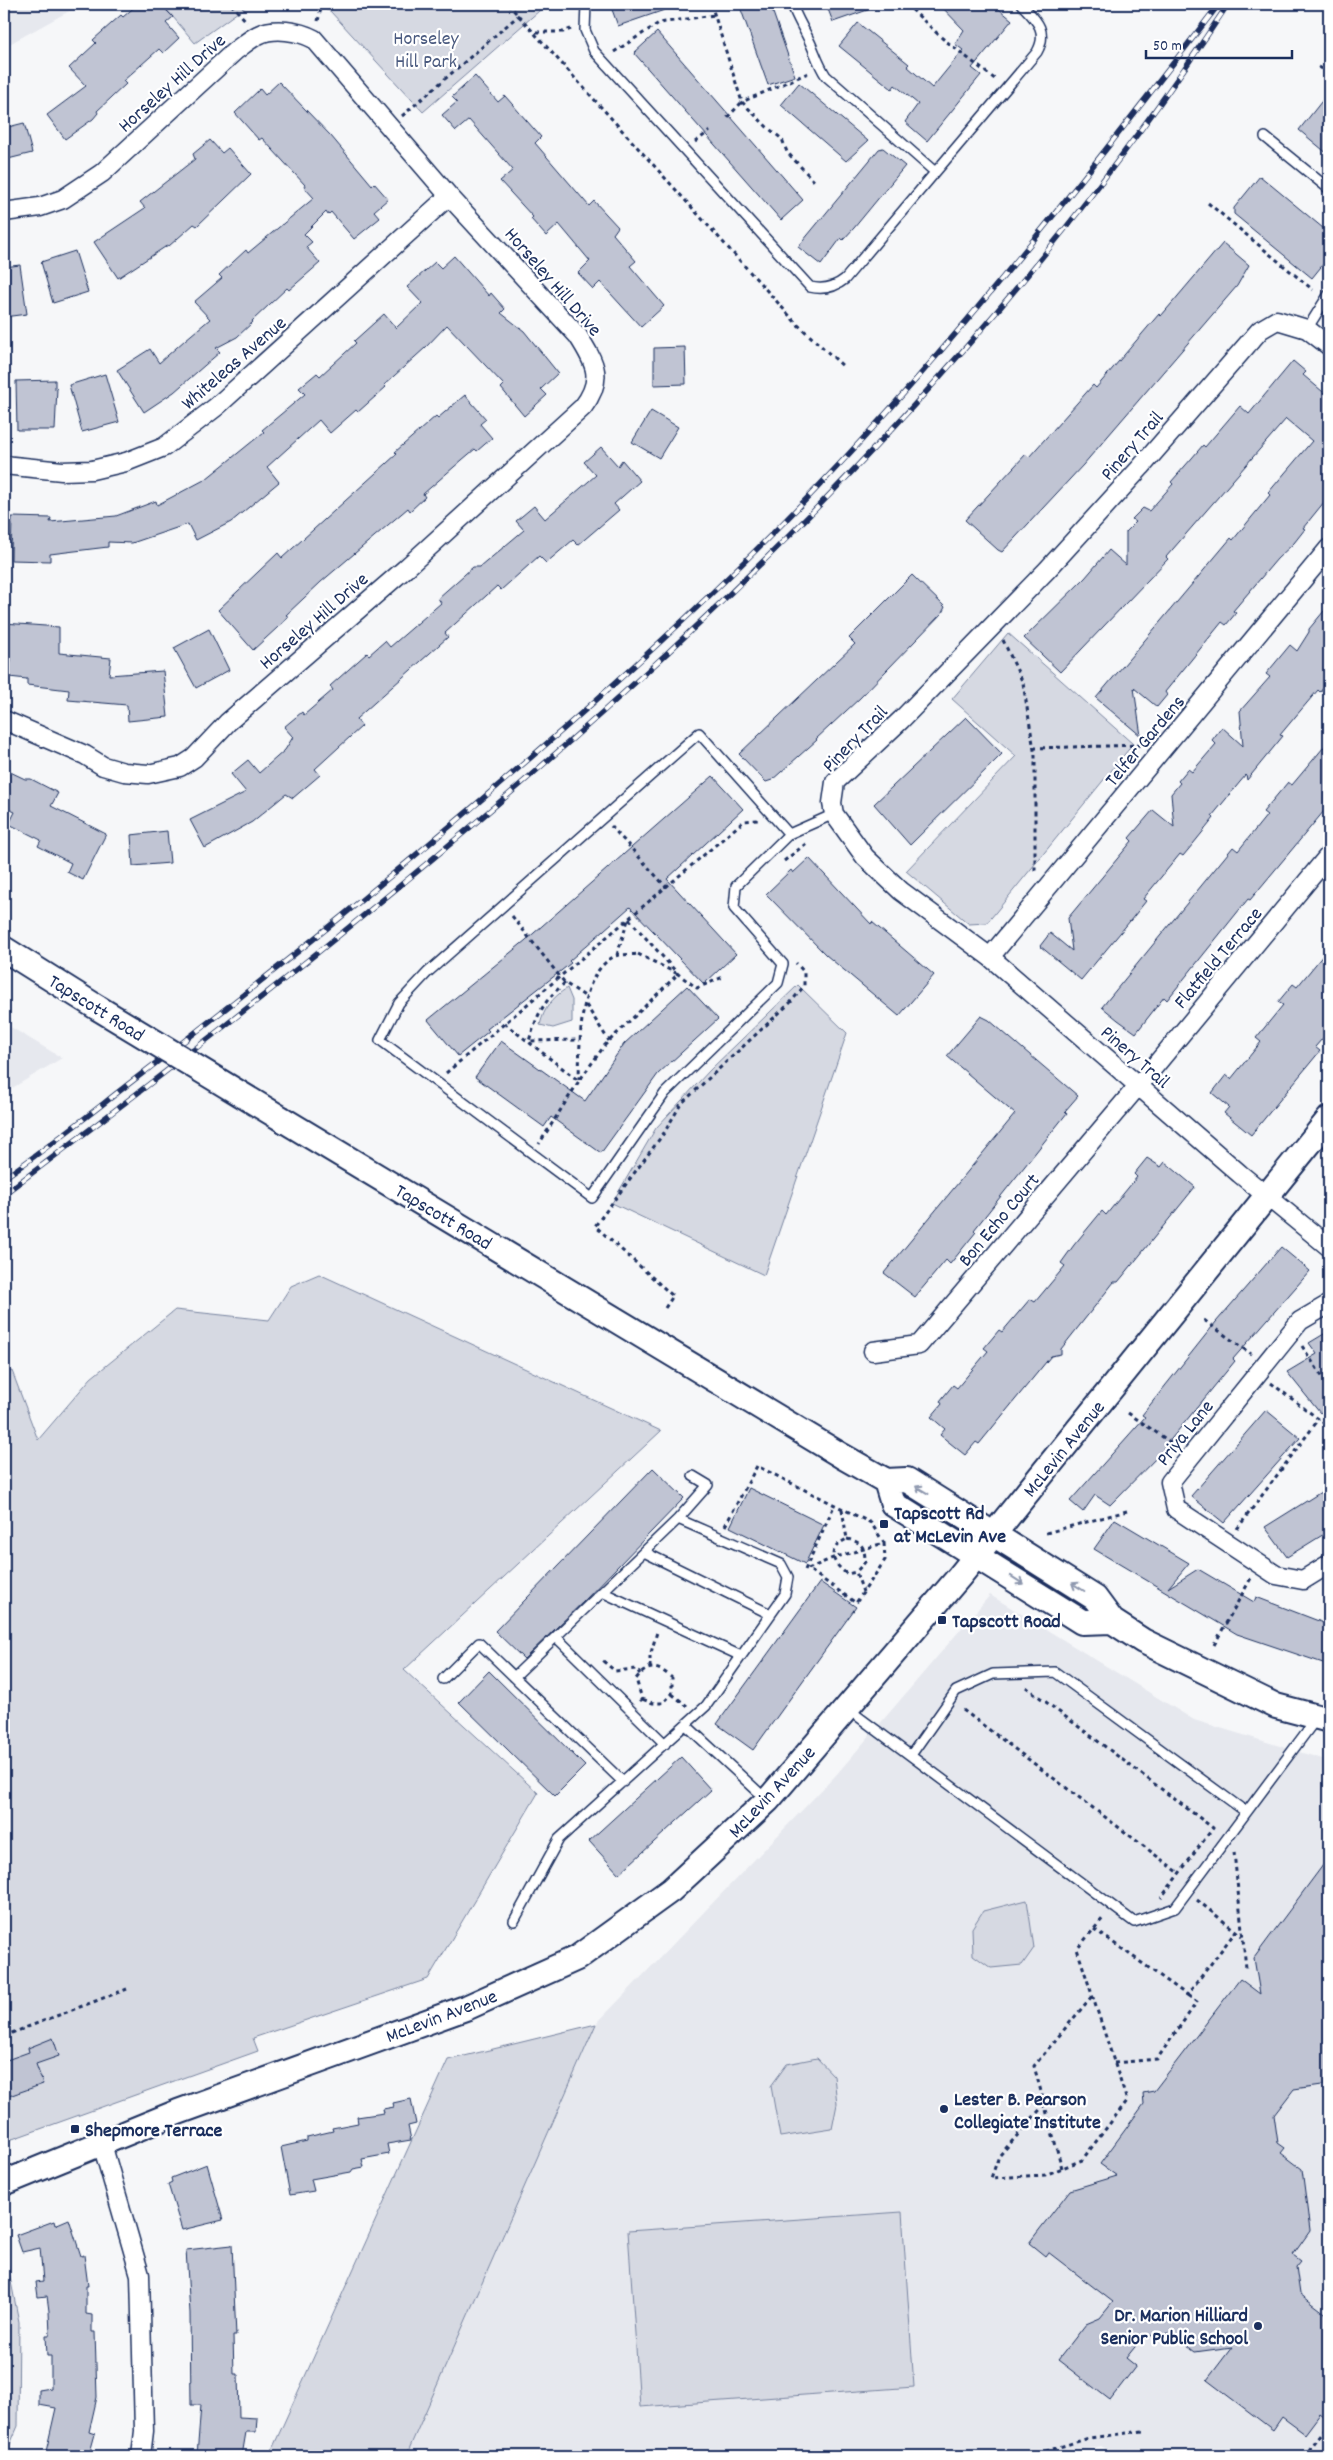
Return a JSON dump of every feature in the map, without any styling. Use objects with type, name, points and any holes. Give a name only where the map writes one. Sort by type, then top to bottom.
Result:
[{"type":"street","name":"Horseley Hill Drive","points":[[4,212],[40,207],[63,199],[102,173],[235,51],[259,34],[289,30],[303,33],[314,39],[449,196],[578,336],[591,355],[595,367],[596,382],[593,393],[583,407],[405,570],[228,722],[194,758],[180,767],[148,774],[124,772],[104,766],[85,755],[4,720]]},
{"type":"street","name":"Whiteleas Avenue","points":[[4,465],[62,471],[92,470],[126,462],[164,447],[216,407],[449,196]]},
{"type":"street","name":"Pinery Trail","points":[[1329,346],[1307,328],[1277,320],[1260,330],[1142,467],[996,624],[901,720],[835,782],[832,803],[834,814],[865,857],[901,891],[990,957],[1138,1086],[1329,1247]]},
{"type":"street","name":"Telfer Gardens","points":[[990,957],[1329,548]]},
{"type":"street","name":"Flatfield Terrace","points":[[1138,1086],[1329,855]]},
{"type":"street","name":"Tapscott Road","points":[[4,949],[282,1119],[886,1481],[907,1480],[1096,1598],[1112,1621],[1143,1641],[1276,1706],[1323,1719]]},
{"type":"street","name":"Bon Echo Court","points":[[873,1351],[919,1344],[1138,1086]]},
{"type":"street","name":"McLevin Avenue","points":[[4,2183],[178,2112],[468,2007],[577,1958],[671,1890],[768,1800],[994,1533],[1329,1119]]},
{"type":"street","name":"Priya Lane","points":[[1329,1304],[1300,1321],[1267,1373],[1191,1456],[1170,1482],[1176,1509],[1276,1575],[1303,1580],[1329,1564]]},
{"type":"street","points":[[886,1481],[893,1504],[976,1554],[1082,1622],[1112,1621]]},
{"type":"street","points":[[102,2144],[140,2275],[144,2431],[141,2456]]},
{"type":"lane","points":[[586,4],[584,23],[589,42],[603,61],[810,287],[830,287],[844,279],[1041,44],[1042,35],[1039,22],[1020,4]]},
{"type":"lane","points":[[792,4],[798,21],[810,41],[820,68],[826,76],[935,172]]},
{"type":"lane","points":[[1265,138],[1329,189]]},
{"type":"lane","points":[[1307,328],[1329,294]]},
{"type":"lane","points":[[789,834],[699,733],[428,972],[399,1003],[380,1040],[592,1198],[665,1093],[778,983],[783,964],[734,908],[736,886],[789,834],[834,814]]},
{"type":"lane","points":[[514,1677],[678,1519],[708,1485],[693,1476]]},
{"type":"lane","points":[[514,1921],[559,1839],[706,1706],[784,1594],[788,1577],[781,1564],[678,1519]]},
{"type":"lane","points":[[644,1552],[770,1614]]},
{"type":"lane","points":[[602,1592],[741,1656]]},
{"type":"lane","points":[[556,1637],[665,1744]]},
{"type":"lane","points":[[443,1679],[479,1643],[623,1782]]},
{"type":"lane","points":[[910,1755],[956,1691],[993,1674],[1055,1672],[1246,1812]]},
{"type":"lane","points":[[846,1708],[1134,1922],[1175,1908],[1246,1812],[1323,1719]]},
{"type":"lane","points":[[686,1725],[768,1800]]},
{"type":"path","points":[[231,4],[259,34]]},
{"type":"path","points":[[508,4],[797,324],[844,367]]},
{"type":"path","points":[[711,4],[742,102],[782,139],[787,152],[814,181]]},
{"type":"path","points":[[906,4],[942,38],[1006,88]]},
{"type":"path","points":[[390,127],[518,14]]},
{"type":"path","points":[[603,61],[618,48],[660,24],[714,15]]},
{"type":"path","points":[[535,32],[563,32],[584,23]]},
{"type":"path","points":[[1319,67],[1329,73]]},
{"type":"path","points":[[726,119],[742,102],[820,68]]},
{"type":"path","points":[[1208,203],[1313,290]]},
{"type":"path","points":[[996,624],[1023,683],[1034,748],[1036,902]]},
{"type":"path","points":[[1034,748],[1168,744]]},
{"type":"path","points":[[603,818],[666,887]]},
{"type":"path","points":[[436,1082],[744,821],[776,819]]},
{"type":"path","points":[[503,906],[565,983],[586,997]]},
{"type":"path","points":[[617,956],[629,919]]},
{"type":"path","points":[[629,919],[678,974]]},
{"type":"path","points":[[579,1081],[580,1040],[587,989],[606,963],[617,956],[638,954],[678,974],[697,988],[723,977]]},
{"type":"path","points":[[532,1154],[579,1081],[609,1041],[678,974]]},
{"type":"path","points":[[529,1041],[537,1015],[549,996],[565,983]]},
{"type":"path","points":[[585,1004],[609,1041]]},
{"type":"path","points":[[504,1023],[579,1081]]},
{"type":"path","points":[[529,1041],[580,1040]]},
{"type":"path","points":[[1204,1320],[1329,1427]]},
{"type":"path","points":[[1292,1331],[1329,1387]]},
{"type":"path","points":[[1128,1413],[1191,1456]]},
{"type":"path","points":[[1226,1542],[1319,1419]]},
{"type":"path","points":[[719,1537],[756,1466],[871,1523],[884,1543],[885,1560],[856,1603],[808,1569],[833,1558],[884,1543]]},
{"type":"path","points":[[806,1570],[834,1506]]},
{"type":"path","points":[[842,1508],[847,1539]]},
{"type":"path","points":[[1046,1533],[1128,1511]]},
{"type":"path","points":[[847,1539],[861,1543],[865,1548],[866,1562],[856,1572],[847,1574],[837,1567],[833,1558],[834,1549],[837,1544],[847,1539]]},
{"type":"path","points":[[856,1572],[863,1592]]},
{"type":"path","points":[[1214,1645],[1251,1578]]},
{"type":"path","points":[[650,1668],[650,1656],[661,1619]]},
{"type":"path","points":[[583,1664],[597,1656],[615,1670],[636,1669],[640,1674]]},
{"type":"path","points":[[650,1668],[662,1669],[672,1678],[672,1694],[663,1703],[653,1703],[642,1699],[636,1680],[640,1674],[650,1668]]},
{"type":"path","points":[[1024,1686],[1213,1828],[1178,1872],[1158,1903]]},
{"type":"path","points":[[630,1710],[642,1699]]},
{"type":"path","points":[[962,1710],[1178,1872]]},
{"type":"path","points":[[1232,1832],[1246,1968]]},
{"type":"path","points":[[1187,1892],[1242,1936]]},
{"type":"path","points":[[1045,2104],[999,2156],[991,2178],[1045,2175],[1082,2160],[1127,2101],[1077,1949],[1105,1917]]},
{"type":"path","points":[[1094,1929],[1197,2002],[1157,2059],[1114,2063]]},
{"type":"path","points":[[1187,1995],[1236,1931]]},
{"type":"path","points":[[4,2036],[127,1989]]},
{"type":"path","points":[[1062,2168],[1034,2066],[1092,1996]]},
{"type":"path","points":[[1309,2450],[1325,2429],[1329,2432]]},
{"type":"path","points":[[1030,2456],[1089,2438],[1143,2432]]},
{"type":"shaded area","points":[[4,4],[82,4],[4,47]]},
{"type":"shaded area","points":[[4,1023],[62,1058],[4,1093]]},
{"type":"shaded area","name":"Lester B. Pearson Collegiate Institute","points":[[990,1595],[1194,1720],[1329,1761],[1329,2456],[1118,2456],[1101,2446],[1062,2456],[406,2456],[596,2024],[836,1775]]},
{"type":"green space","points":[[162,4],[249,4],[195,43]]},
{"type":"green space","name":"Horseley Hill Park","points":[[309,4],[547,4],[423,112],[330,11]]},
{"type":"green space","points":[[1008,633],[1133,744],[987,923],[969,924],[906,871],[1016,756],[952,699]]},
{"type":"green space","points":[[798,985],[847,1033],[764,1275],[612,1203],[656,1128],[710,1070]]},
{"type":"green space","points":[[567,988],[572,1000],[572,1022],[553,1028],[540,1025],[549,1004]]},
{"type":"green space","points":[[319,1274],[661,1431],[404,1670],[538,1793],[428,1979],[253,2038],[258,2051],[4,2142],[4,1374],[12,1371],[38,1440],[91,1378],[175,1310],[269,1320],[291,1286]]},
{"type":"green space","points":[[1027,1900],[1034,1948],[1022,1965],[991,1968],[973,1955],[972,1928],[983,1911]]},
{"type":"green space","points":[[596,2024],[406,2456],[269,2456],[448,2060]]},
{"type":"green space","points":[[817,2058],[834,2076],[837,2104],[832,2129],[780,2137],[771,2086],[787,2064]]},
{"type":"green space","points":[[902,2212],[914,2387],[640,2407],[628,2231]]},
{"type":"green space","points":[[4,2246],[19,2322],[18,2426],[5,2456]]},
{"type":"building","points":[[138,4],[160,4],[173,17],[166,23],[179,38],[163,53],[159,49],[123,81],[126,84],[97,111],[98,113],[93,119],[65,139],[47,115],[86,86],[69,68],[96,43],[93,40],[121,15],[123,17]]},
{"type":"building","points":[[610,4],[675,4],[676,6],[618,26]]},
{"type":"building","points":[[739,4],[770,4],[795,76],[768,85]]},
{"type":"building","points":[[826,4],[878,4],[879,6],[833,22]]},
{"type":"building","points":[[939,4],[993,4],[1012,20],[972,68],[981,75],[927,141],[905,122],[918,104],[895,85],[892,89],[839,46],[858,23],[909,64],[907,66],[932,88],[963,50],[955,44],[964,30]]},
{"type":"building","points":[[657,32],[803,200],[781,220],[634,53]]},
{"type":"building","points":[[475,76],[498,102],[505,96],[541,137],[535,143],[589,206],[594,201],[618,227],[613,234],[636,261],[630,266],[664,306],[641,327],[600,282],[593,289],[578,273],[590,261],[559,224],[546,236],[531,219],[533,217],[500,181],[513,170],[469,120],[456,131],[442,115],[457,102],[452,97]]},
{"type":"building","points":[[279,82],[331,136],[372,185],[374,183],[388,199],[374,211],[380,218],[354,239],[331,212],[328,215],[326,212],[304,234],[312,242],[306,247],[320,263],[289,290],[287,288],[237,337],[216,348],[220,352],[174,392],[144,412],[117,370],[150,349],[159,363],[210,319],[194,302],[222,278],[219,275],[246,250],[248,253],[314,198],[304,187],[305,185],[262,138],[259,140],[235,113],[260,89],[265,95]]},
{"type":"building","points":[[799,83],[868,141],[846,161],[781,105]]},
{"type":"building","points":[[1329,92],[1329,155],[1299,130]]},
{"type":"building","points":[[24,123],[32,153],[4,160],[4,128]]},
{"type":"building","points":[[210,140],[222,153],[228,148],[251,174],[197,226],[194,224],[169,246],[118,278],[94,242],[145,208],[140,202],[195,159],[193,154]]},
{"type":"building","points":[[883,148],[905,166],[854,228],[843,240],[841,238],[821,265],[798,247],[879,149]]},
{"type":"building","points":[[1260,176],[1329,233],[1329,257],[1312,278],[1234,214],[1234,208]]},
{"type":"building","points":[[1223,243],[1249,265],[1237,286],[1083,465],[1002,552],[998,550],[965,520],[1026,454],[1029,457],[1093,385],[1096,388]]},
{"type":"building","points":[[75,251],[88,292],[53,303],[41,262]]},
{"type":"building","points":[[454,256],[489,296],[491,293],[505,309],[501,313],[524,331],[558,373],[541,389],[547,395],[524,416],[501,388],[504,385],[447,325],[384,385],[386,387],[358,412],[356,410],[330,433],[319,420],[267,467],[279,482],[231,522],[196,540],[188,524],[132,543],[108,542],[108,547],[50,554],[50,561],[11,560],[12,517],[51,518],[50,522],[116,516],[156,501],[157,505],[206,479],[264,432],[262,430],[305,394],[299,388],[317,373],[320,376],[384,314],[396,328],[422,303],[407,287],[435,262],[441,268]]},
{"type":"building","points":[[20,265],[27,314],[4,317],[4,267]]},
{"type":"building","points":[[685,347],[686,384],[654,385],[654,348]]},
{"type":"building","points":[[1293,361],[1306,372],[1303,375],[1329,397],[1329,496],[1303,528],[1305,529],[1294,543],[1277,559],[1233,611],[1236,613],[1226,625],[1222,622],[1165,692],[1167,695],[1157,707],[1134,688],[1141,736],[1096,698],[1231,538],[1233,540],[1270,495],[1268,493],[1312,441],[1286,419],[1166,557],[1168,559],[1060,672],[1024,638],[1085,578],[1109,550],[1126,565],[1126,532],[1136,522],[1132,519],[1143,508],[1149,511],[1203,445],[1205,447],[1240,406],[1249,414]]},
{"type":"building","points":[[105,374],[119,422],[82,432],[69,385]]},
{"type":"building","points":[[55,380],[55,389],[57,388],[55,430],[17,430],[16,381]]},
{"type":"building","points":[[465,395],[486,419],[480,424],[492,438],[477,451],[475,449],[423,494],[425,497],[410,511],[408,508],[321,582],[286,615],[289,617],[253,650],[218,610],[278,553],[282,558],[397,454],[395,452],[436,416],[438,418]]},
{"type":"building","points":[[651,411],[678,427],[659,458],[632,442]]},
{"type":"building","points":[[601,447],[618,466],[622,460],[640,481],[614,504],[619,510],[578,545],[573,540],[546,563],[539,556],[501,590],[497,586],[445,633],[448,637],[356,719],[362,726],[315,769],[320,775],[293,798],[286,794],[252,822],[205,848],[190,820],[246,792],[231,774],[248,760],[259,773],[285,750],[293,737],[284,727],[302,712],[304,715],[333,690],[330,686],[367,653],[369,655],[385,641],[390,647],[441,603],[438,598],[473,567],[480,567],[524,530],[516,521],[534,506],[545,519],[596,475],[584,462]]},
{"type":"building","points":[[912,575],[945,607],[942,613],[817,740],[772,780],[766,782],[739,754],[855,644],[849,638]]},
{"type":"building","points":[[1329,605],[1329,681],[1320,692],[1318,690],[1280,735],[1283,736],[1247,780],[1246,775],[1240,782],[1183,856],[1180,854],[1143,899],[1146,901],[1081,980],[1040,946],[1050,933],[1072,951],[1068,918],[1132,841],[1129,838],[1153,810],[1174,827],[1171,794],[1180,783],[1178,781],[1188,769],[1192,772],[1216,744],[1212,740],[1222,727],[1243,746],[1240,711],[1270,677],[1266,674],[1290,645],[1297,651],[1309,629]]},
{"type":"building","points":[[4,623],[59,627],[59,653],[111,658],[109,675],[163,671],[168,717],[128,721],[127,705],[68,700],[69,690],[27,685],[27,679],[9,677],[11,659],[4,658]]},
{"type":"building","points":[[209,629],[229,670],[196,688],[174,648]]},
{"type":"building","points":[[966,717],[1002,754],[910,845],[874,804]]},
{"type":"building","points":[[1329,741],[1329,805],[1250,900],[1248,899],[1167,1000],[1164,997],[1136,1033],[1102,1007],[1233,847],[1238,851],[1267,815],[1263,812],[1288,782],[1292,785]]},
{"type":"building","points":[[4,769],[25,779],[31,779],[58,793],[51,806],[106,834],[83,880],[67,872],[71,863],[38,846],[41,840],[9,824],[15,812],[4,807]]},
{"type":"building","points":[[713,776],[743,809],[667,879],[736,954],[704,984],[630,907],[569,961],[571,963],[487,1029],[489,1031],[458,1056],[428,1020],[526,940]]},
{"type":"building","points":[[167,831],[170,863],[133,866],[131,835]]},
{"type":"building","points":[[809,858],[871,924],[872,922],[934,975],[899,1016],[826,955],[766,894],[791,870],[793,873]]},
{"type":"building","points":[[1329,948],[1329,1031],[1315,1047],[1320,1051],[1251,1135],[1224,1113],[1229,1107],[1212,1093],[1226,1075],[1231,1079],[1261,1042],[1256,1038],[1283,1005],[1278,1002],[1293,984],[1297,987]]},
{"type":"building","points":[[687,986],[718,1019],[658,1074],[601,1153],[551,1117],[544,1127],[475,1077],[501,1041],[585,1101],[624,1044]]},
{"type":"building","points":[[981,1016],[989,1020],[1078,1096],[1065,1111],[1067,1113],[974,1230],[976,1232],[950,1264],[946,1260],[915,1297],[884,1273],[1015,1114],[947,1056]]},
{"type":"building","points":[[1147,1158],[1161,1167],[1165,1162],[1195,1187],[1118,1282],[1114,1282],[1061,1349],[1061,1354],[1051,1356],[979,1444],[976,1442],[965,1455],[940,1435],[945,1429],[931,1417],[942,1404],[940,1401],[953,1385],[957,1388],[988,1351],[984,1348],[999,1330],[1002,1332],[1030,1299],[1035,1302],[1065,1266],[1061,1263],[1074,1245],[1102,1211],[1106,1215],[1137,1177],[1134,1174]]},
{"type":"building","points":[[1281,1247],[1310,1271],[1233,1359],[1235,1361],[1164,1450],[1110,1505],[1095,1495],[1083,1512],[1070,1501],[1145,1417],[1142,1415],[1216,1322]]},
{"type":"building","points":[[1329,1331],[1329,1406],[1320,1413],[1287,1372],[1317,1354],[1309,1343]]},
{"type":"building","points":[[1266,1410],[1300,1438],[1224,1523],[1191,1496]]},
{"type":"building","points":[[653,1468],[684,1498],[585,1600],[524,1659],[495,1631]]},
{"type":"building","points":[[1329,1487],[1329,1531],[1287,1557],[1265,1527]]},
{"type":"building","points":[[749,1488],[824,1525],[805,1564],[730,1527]]},
{"type":"building","points":[[1115,1519],[1189,1563],[1168,1588],[1198,1569],[1254,1602],[1256,1597],[1329,1625],[1329,1665],[1237,1634],[1094,1549]]},
{"type":"building","points":[[820,1582],[856,1607],[753,1750],[717,1724]]},
{"type":"building","points":[[489,1671],[585,1766],[555,1796],[459,1702]]},
{"type":"building","points":[[681,1757],[711,1790],[619,1874],[589,1841]]},
{"type":"building","points":[[1329,1857],[1329,2084],[1294,2089],[1274,2115],[1278,2143],[1285,2148],[1281,2153],[1302,2169],[1310,2231],[1293,2255],[1301,2261],[1296,2267],[1300,2294],[1329,2316],[1329,2421],[1320,2414],[1305,2434],[1282,2417],[1273,2430],[1207,2380],[1232,2347],[1195,2352],[1170,2333],[1143,2337],[1126,2358],[1136,2366],[1110,2400],[1058,2360],[1086,2324],[1100,2318],[1113,2302],[1048,2252],[1045,2256],[1029,2243],[1070,2190],[1117,2176],[1100,2164],[1144,2104],[1143,2093],[1154,2091],[1240,1979],[1260,1994],[1254,1958]]},
{"type":"building","points":[[53,2038],[59,2056],[36,2064],[43,2084],[9,2096],[4,2081],[4,2061],[29,2052],[28,2048]]},
{"type":"building","points":[[411,2099],[416,2124],[408,2126],[411,2140],[387,2144],[389,2154],[362,2159],[364,2167],[353,2169],[351,2172],[311,2179],[314,2191],[290,2195],[281,2147],[307,2141],[307,2137],[333,2131],[332,2128],[358,2123],[357,2117],[384,2113],[383,2109],[394,2107],[393,2103]]},
{"type":"building","points":[[207,2164],[223,2220],[182,2230],[168,2184],[172,2182],[171,2178]]},
{"type":"building","points":[[69,2219],[81,2256],[84,2255],[88,2286],[86,2286],[86,2314],[92,2315],[92,2332],[95,2332],[97,2397],[89,2432],[95,2434],[89,2456],[45,2456],[56,2408],[39,2405],[39,2390],[51,2388],[51,2356],[47,2356],[46,2335],[50,2335],[49,2311],[47,2296],[38,2297],[36,2282],[43,2281],[40,2248],[22,2252],[16,2235],[54,2221],[55,2225]]},
{"type":"building","points":[[232,2245],[236,2336],[233,2336],[234,2374],[238,2374],[239,2417],[257,2418],[256,2432],[246,2432],[242,2456],[197,2456],[201,2405],[191,2405],[190,2313],[186,2250]]},
{"type":"railway","points":[[4,1178],[81,1121],[341,917],[525,763],[703,602],[816,489],[870,431],[973,313],[1024,252],[1219,4]]},
{"type":"railway","points":[[4,1194],[175,1065],[343,932],[509,794],[669,651],[823,502],[968,345],[1104,179],[1228,4]]},
{"type":"place","name":"Tapscott Rd at McLevin Ave","points":[[884,1524]]},
{"type":"place","name":"Tapscott Road","points":[[942,1620]]},
{"type":"place","name":"Lester B. Pearson Collegiate Institute","points":[[944,2109]]},
{"type":"place","name":"Shepmore Terrace","points":[[75,2129]]},
{"type":"place","name":"Dr. Marion Hilliard Senior Public School","points":[[1258,2326]]}]
